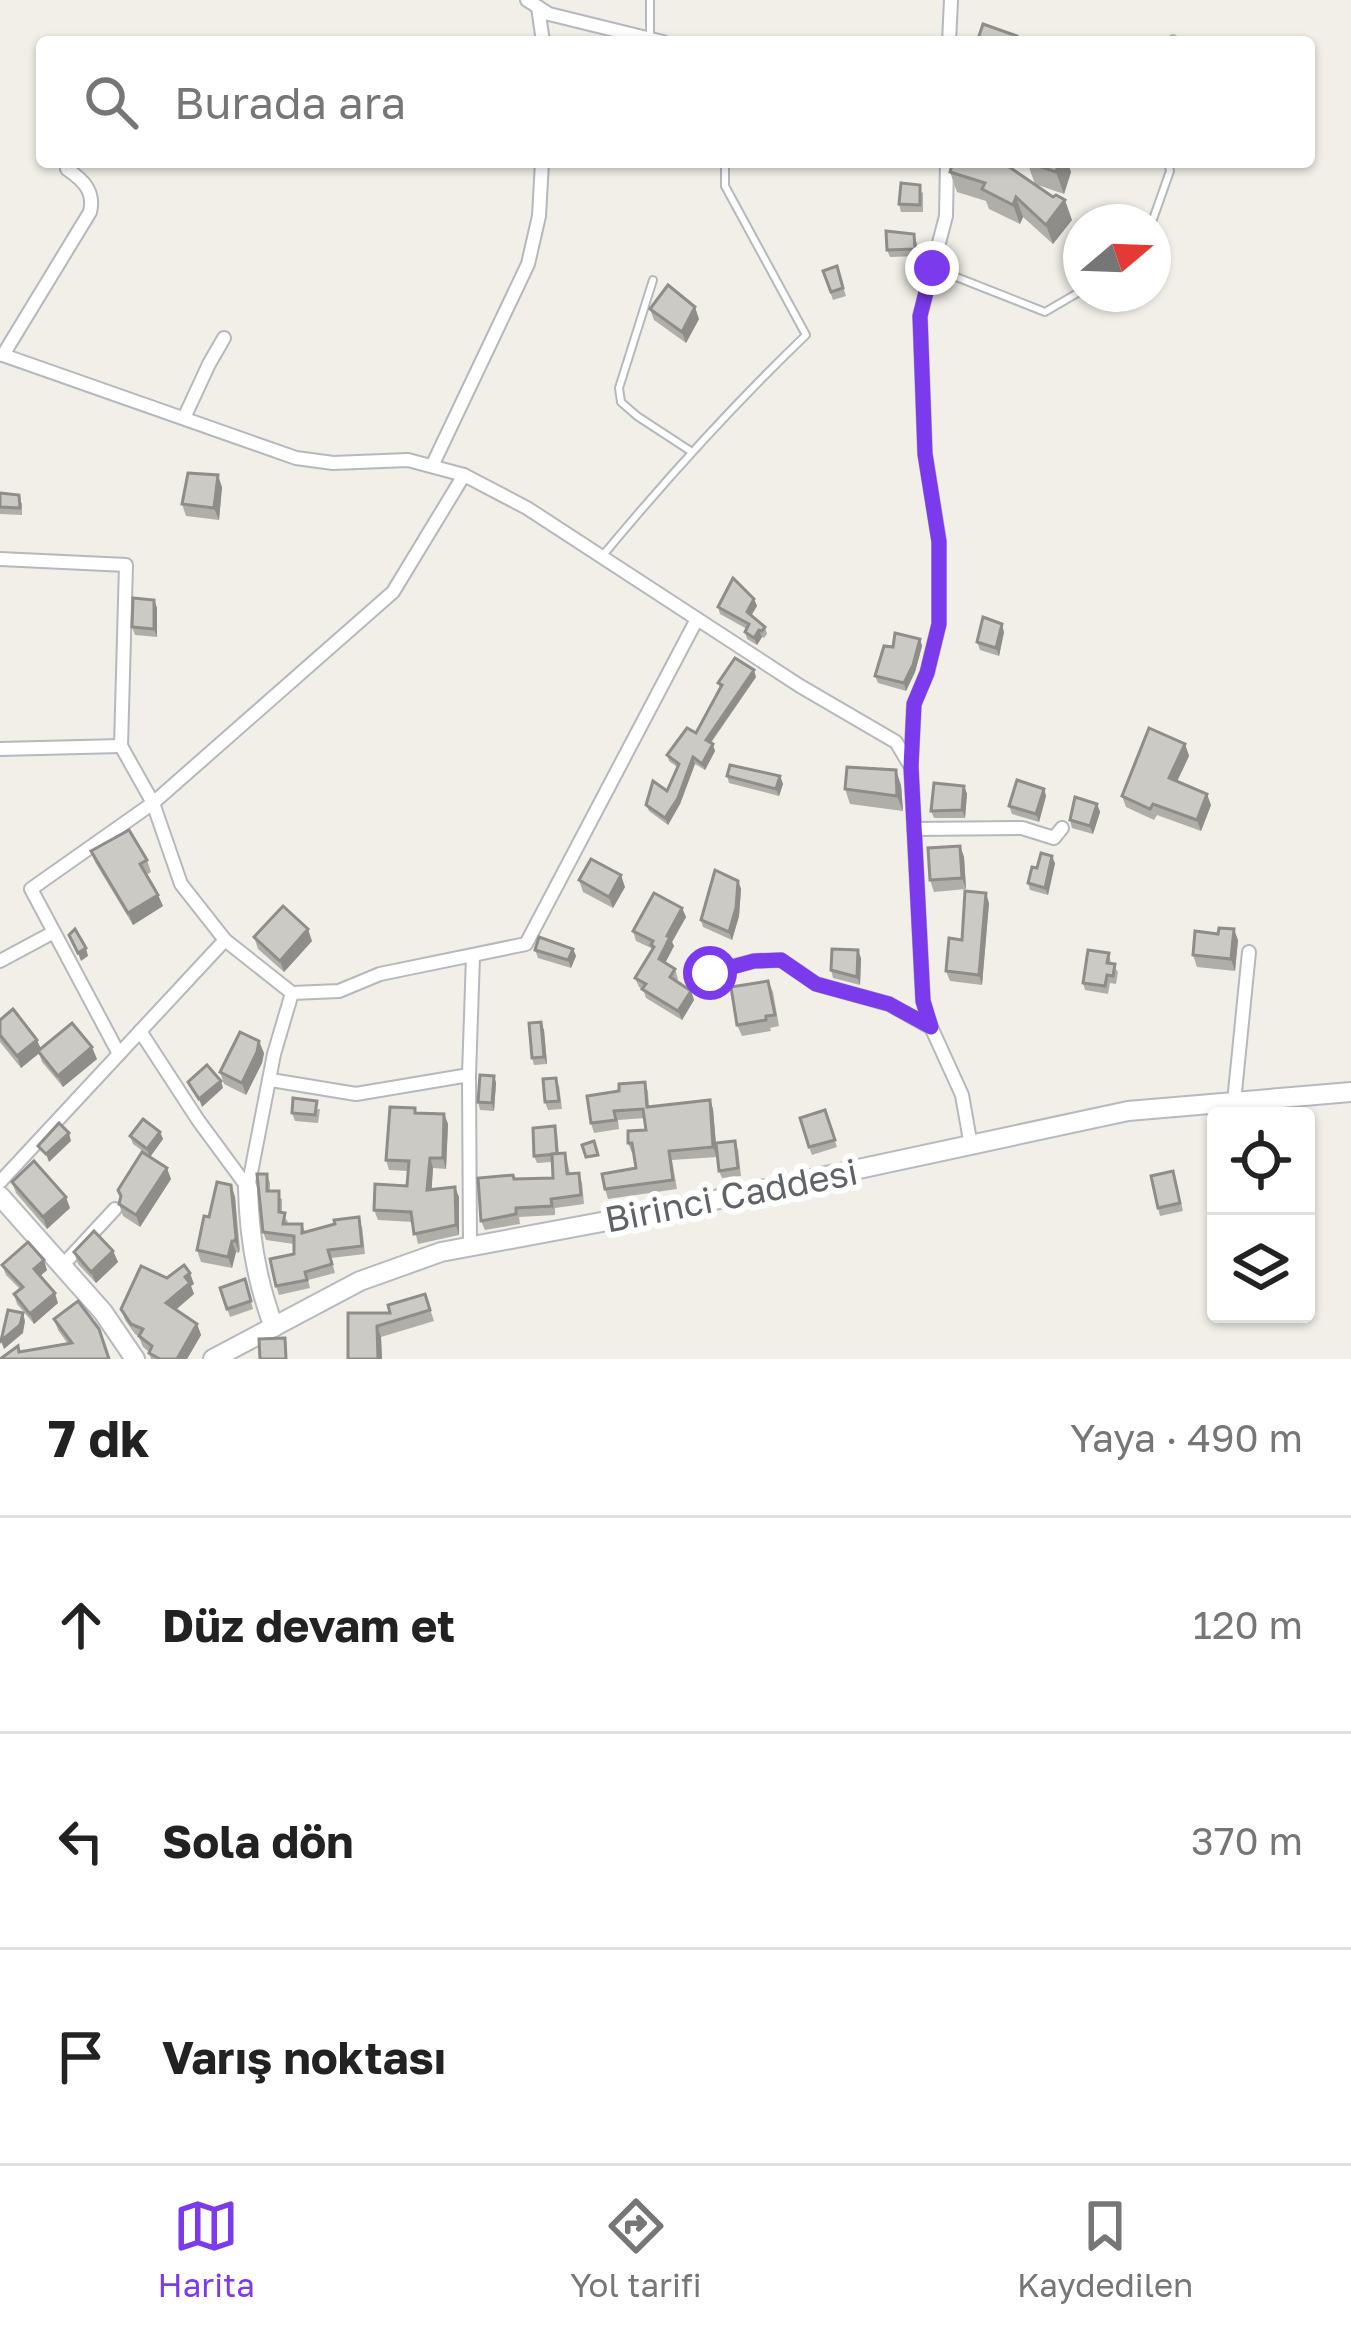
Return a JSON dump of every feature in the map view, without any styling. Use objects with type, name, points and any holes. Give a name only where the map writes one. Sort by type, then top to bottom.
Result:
[{"type":"street","points":[[950,36],[951,0]]},
{"type":"street","points":[[532,3],[549,14],[640,36]]},
{"type":"street","points":[[532,3],[541,36]]},
{"type":"street","points":[[432,466],[528,265],[539,215],[542,168]]},
{"type":"street","points":[[946,168],[946,216],[920,316],[925,454],[939,542],[939,624],[914,704],[911,767],[923,1001],[962,1095],[971,1146]]},
{"type":"street","points":[[67,169],[90,190],[90,212],[2,354],[296,458],[333,463],[408,460],[464,476],[527,508],[800,686],[896,742],[911,767]]},
{"type":"street","points":[[184,418],[224,338]]},
{"type":"street","points":[[119,1054],[31,889],[153,803],[393,592],[464,476]]},
{"type":"street","points":[[0,559],[126,565],[121,746],[153,803],[181,884],[225,940],[292,993],[339,991],[380,974],[526,944],[697,619]]},
{"type":"street","points":[[0,749],[121,746]]},
{"type":"street","points":[[914,829],[1022,828],[1030,837],[1054,838],[1062,828]]},
{"type":"street","points":[[0,961],[54,932]]},
{"type":"street","points":[[0,1182],[225,940]]},
{"type":"street","points":[[1234,1102],[1249,952]]},
{"type":"street","points":[[470,1246],[473,956]]},
{"type":"street","points":[[710,973],[754,961],[781,960],[816,984],[889,1004],[931,1027]]},
{"type":"street","points":[[274,1327],[256,1264],[248,1188],[274,1054],[292,993]]},
{"type":"street","points":[[140,1031],[248,1188]]},
{"type":"street","points":[[271,1080],[356,1094],[470,1075]]},
{"type":"street","name":"Birinci Caddesi","points":[[213,1359],[360,1281],[441,1252],[682,1207],[1128,1111],[1351,1092]]},
{"type":"street","points":[[0,1196],[103,1312],[135,1359]]},
{"type":"street","points":[[62,1266],[115,1209]]},
{"type":"lane","points":[[650,0],[656,36]]},
{"type":"lane","points":[[602,557],[692,452],[806,335],[725,186],[724,168]]},
{"type":"lane","points":[[1158,204],[1169,168]]},
{"type":"lane","points":[[932,268],[1045,312],[1063,302]]},
{"type":"lane","points":[[653,280],[619,388],[621,402],[692,452]]},
{"type":"building","points":[[983,24],[1017,36],[979,36]]},
{"type":"building","points":[[951,168],[1011,168],[1065,200],[1046,225],[1016,197],[1013,205],[982,189],[985,183],[950,172]]},
{"type":"building","points":[[901,183],[920,185],[920,205],[899,204]]},
{"type":"building","points":[[886,231],[914,234],[915,249],[887,250]]},
{"type":"building","points":[[837,266],[843,288],[831,292],[823,271]]},
{"type":"building","points":[[668,285],[695,307],[682,332],[650,309]]},
{"type":"building","points":[[188,473],[218,475],[214,508],[182,504]]},
{"type":"building","points":[[0,493],[19,495],[20,508],[0,507]]},
{"type":"building","points":[[733,578],[754,599],[747,612],[765,627],[754,638],[745,632],[749,624],[718,607]]},
{"type":"building","points":[[133,598],[154,600],[154,629],[132,627]]},
{"type":"building","points":[[983,617],[1002,624],[996,648],[977,642]]},
{"type":"building","points":[[895,633],[920,639],[904,683],[875,676],[884,646],[893,647]]},
{"type":"building","points":[[735,658],[754,670],[706,740],[713,744],[702,764],[693,757],[665,818],[646,805],[653,781],[667,791],[679,764],[667,755],[687,728],[696,733]]},
{"type":"building","points":[[1149,728],[1185,744],[1169,778],[1207,794],[1197,820],[1153,804],[1150,809],[1122,796]]},
{"type":"building","points":[[730,765],[780,776],[776,789],[727,776]]},
{"type":"building","points":[[847,767],[896,770],[897,796],[845,789]]},
{"type":"building","points":[[1017,780],[1044,789],[1036,814],[1009,806]]},
{"type":"building","points":[[934,783],[964,786],[962,810],[931,811]]},
{"type":"building","points":[[1075,797],[1097,804],[1090,826],[1070,820]]},
{"type":"building","points":[[129,830],[147,860],[140,864],[158,895],[128,913],[91,851]]},
{"type":"building","points":[[960,846],[962,878],[930,880],[928,848]]},
{"type":"building","points":[[1041,853],[1052,856],[1045,888],[1028,883]]},
{"type":"building","points":[[591,859],[621,875],[609,897],[579,880]]},
{"type":"building","points":[[715,870],[738,881],[729,932],[701,920]]},
{"type":"building","points":[[965,891],[986,893],[979,975],[946,971],[949,938],[962,940]]},
{"type":"building","points":[[654,893],[682,908],[659,959],[675,969],[670,977],[691,991],[678,1011],[642,989],[646,984],[635,978],[654,947],[653,941],[633,931]]},
{"type":"building","points":[[283,906],[308,929],[280,961],[254,937]]},
{"type":"building","points":[[1219,928],[1234,929],[1231,959],[1193,955],[1195,931],[1218,934]]},
{"type":"building","points":[[75,929],[86,948],[78,953],[69,935]]},
{"type":"building","points":[[539,937],[573,949],[568,960],[535,950]]},
{"type":"building","points":[[832,949],[858,950],[857,977],[831,970]]},
{"type":"building","points":[[1088,950],[1109,953],[1107,963],[1115,964],[1105,986],[1083,983]]},
{"type":"building","points":[[768,981],[775,1015],[737,1025],[731,987]]},
{"type":"building","points":[[13,1009],[37,1040],[17,1056],[0,1035],[0,1020]]},
{"type":"building","points":[[541,1022],[544,1057],[532,1058],[529,1023]]},
{"type":"building","points":[[72,1023],[92,1047],[58,1076],[38,1051]]},
{"type":"building","points":[[240,1032],[259,1041],[242,1083],[220,1072]]},
{"type":"building","points":[[207,1065],[221,1081],[199,1099],[188,1082]]},
{"type":"building","points":[[480,1075],[494,1076],[492,1103],[478,1102]]},
{"type":"building","points":[[556,1078],[559,1101],[545,1102],[543,1079]]},
{"type":"building","points":[[645,1082],[647,1107],[710,1100],[713,1147],[669,1151],[673,1180],[605,1189],[602,1174],[636,1168],[628,1131],[646,1130],[643,1109],[614,1111],[616,1120],[591,1123],[587,1096],[619,1091],[619,1084]]},
{"type":"building","points":[[293,1098],[317,1101],[315,1115],[292,1113]]},
{"type":"building","points":[[390,1107],[444,1114],[443,1158],[430,1158],[427,1190],[455,1187],[456,1225],[414,1234],[411,1212],[374,1210],[375,1184],[407,1186],[409,1161],[386,1160]]},
{"type":"building","points":[[825,1110],[835,1140],[809,1147],[800,1118]]},
{"type":"building","points":[[143,1119],[160,1132],[147,1149],[130,1136]]},
{"type":"building","points":[[59,1123],[69,1133],[46,1154],[38,1146]]},
{"type":"building","points":[[555,1126],[557,1154],[534,1156],[533,1128]]},
{"type":"building","points":[[594,1141],[598,1155],[586,1157],[582,1145]]},
{"type":"building","points":[[735,1141],[738,1168],[719,1171],[716,1143]]},
{"type":"building","points":[[142,1152],[167,1168],[136,1215],[119,1204],[118,1190]]},
{"type":"building","points":[[565,1153],[567,1174],[579,1173],[581,1195],[551,1199],[552,1206],[516,1208],[516,1214],[481,1221],[478,1178],[553,1178],[552,1154]]},
{"type":"building","points":[[34,1161],[66,1197],[43,1217],[12,1182]]},
{"type":"building","points":[[1173,1171],[1180,1203],[1158,1208],[1151,1176]]},
{"type":"building","points":[[257,1174],[267,1174],[267,1191],[279,1191],[283,1224],[302,1224],[302,1233],[335,1224],[334,1220],[359,1217],[362,1246],[328,1250],[332,1264],[305,1272],[307,1280],[276,1286],[270,1259],[294,1254],[294,1236],[263,1232]]},
{"type":"building","points":[[217,1182],[231,1185],[236,1237],[228,1257],[197,1250]]},
{"type":"building","points":[[94,1231],[113,1251],[91,1272],[74,1252]]},
{"type":"building","points":[[28,1242],[44,1260],[34,1269],[55,1293],[30,1314],[14,1294],[23,1287],[2,1265]]},
{"type":"building","points":[[184,1265],[190,1283],[166,1303],[197,1324],[177,1359],[160,1359],[149,1353],[152,1346],[139,1336],[143,1329],[131,1324],[121,1309],[141,1266],[167,1278]]},
{"type":"building","points":[[245,1279],[251,1301],[227,1309],[220,1288]]},
{"type":"building","points":[[425,1294],[430,1310],[377,1326],[378,1359],[348,1359],[348,1313],[390,1313],[388,1305]]},
{"type":"building","points":[[78,1301],[99,1329],[109,1359],[0,1359],[18,1346],[19,1352],[72,1343],[54,1319]]},
{"type":"building","points":[[8,1310],[23,1313],[20,1325],[1,1341]]},
{"type":"building","points":[[285,1338],[286,1359],[260,1359],[259,1339]]},
{"type":"route","points":[[710,973],[754,961],[781,960],[816,984],[889,1004],[931,1027],[923,1001],[911,767],[914,704],[939,624],[939,542],[925,454],[920,316],[932,268]]}]
